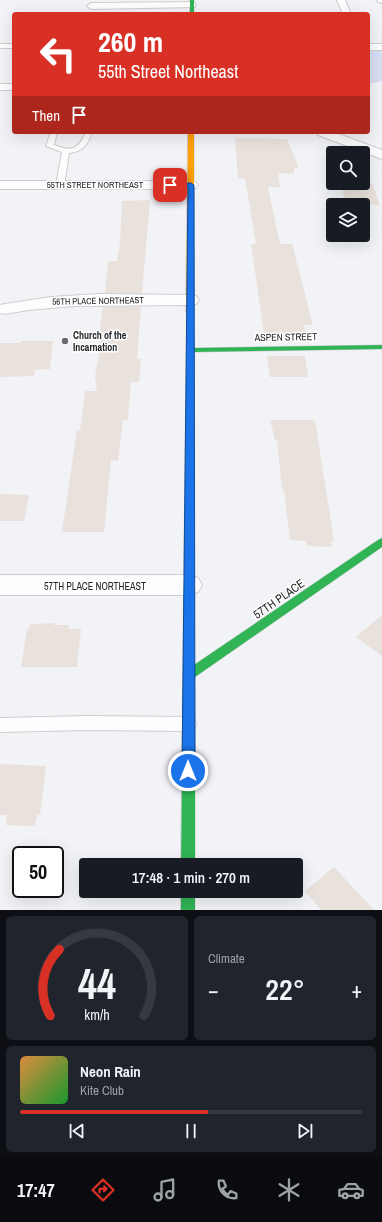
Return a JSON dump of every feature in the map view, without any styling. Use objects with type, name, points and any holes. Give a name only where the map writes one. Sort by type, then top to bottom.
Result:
[{"type":"main road","points":[[188,858],[191,134]]},
{"type":"main road","name":"ASPEN STREET","points":[[190,350],[382,347]]},
{"type":"main road","name":"57TH PLACE","points":[[189,674],[382,542]]},
{"type":"main road","points":[[188,898],[188,910]]},
{"type":"street","points":[[341,0],[346,12]]},
{"type":"street","points":[[91,6],[192,6]]},
{"type":"street","points":[[370,46],[382,47]]},
{"type":"street","points":[[0,87],[12,87]]},
{"type":"street","points":[[327,134],[382,155]]},
{"type":"street","name":"55TH STREET NORTHEAST","points":[[0,185],[191,185]]},
{"type":"street","name":"56TH PLACE NORTHEAST","points":[[6,309],[33,303],[61,300],[190,300]]},
{"type":"street","name":"57TH PLACE NORTHEAST","points":[[0,585],[189,586]]},
{"type":"lane","points":[[0,46],[12,46]]},
{"type":"lane","points":[[53,134],[50,146],[66,152],[82,148],[88,134]]},
{"type":"lane","points":[[60,185],[66,152]]},
{"type":"lane","points":[[0,725],[86,723],[188,724]]},
{"type":"shaded area","points":[[370,50],[382,50],[382,81],[370,84]]},
{"type":"building","points":[[235,138],[287,139],[299,168],[294,168],[294,174],[278,173],[280,187],[268,187],[280,244],[292,244],[313,325],[304,325],[307,339],[303,341],[265,341],[251,244],[256,244],[245,178],[238,179]]},
{"type":"building","points":[[370,183],[372,183],[380,205],[370,205],[370,198],[344,198],[342,190],[370,190]]},
{"type":"building","points":[[150,200],[142,293],[105,293],[108,261],[117,261],[120,243],[122,201]]},
{"type":"building","points":[[103,307],[141,307],[137,359],[141,359],[139,382],[131,382],[128,420],[123,420],[118,461],[111,460],[104,532],[62,532],[77,430],[80,430],[85,391],[97,391],[95,377],[101,341],[98,341]]},
{"type":"building","points":[[21,341],[53,341],[50,369],[35,370],[34,376],[0,377],[0,343],[21,343]]},
{"type":"building","points":[[267,356],[305,356],[308,377],[270,377]]},
{"type":"building","points":[[270,420],[315,420],[334,541],[331,541],[332,547],[307,546],[306,541],[290,540],[284,490],[282,490],[277,440],[275,440]]},
{"type":"building","points":[[0,494],[29,495],[24,521],[0,521]]},
{"type":"building","points":[[382,615],[382,656],[356,637]]},
{"type":"building","points":[[55,623],[54,625],[69,625],[68,629],[81,629],[77,667],[21,667],[27,629],[29,629],[30,624]]},
{"type":"building","points":[[0,764],[46,766],[40,815],[37,814],[35,826],[6,825],[7,815],[0,815]]},
{"type":"building","points":[[334,867],[374,910],[321,910],[305,891]]},
{"type":"traffic: fast","points":[[192,0],[192,12]]},
{"type":"traffic: fast","points":[[188,858],[190,313]]},
{"type":"traffic: fast","points":[[190,350],[382,347]]},
{"type":"traffic: fast","points":[[189,675],[382,542]]},
{"type":"traffic: fast","points":[[188,898],[188,910]]},
{"type":"traffic: slow","points":[[190,313],[191,134]]},
{"type":"place","name":"Church of the Incarnation","points":[[65,341]]},
{"type":"route","points":[[170,185],[191,185],[188,771]]}]
